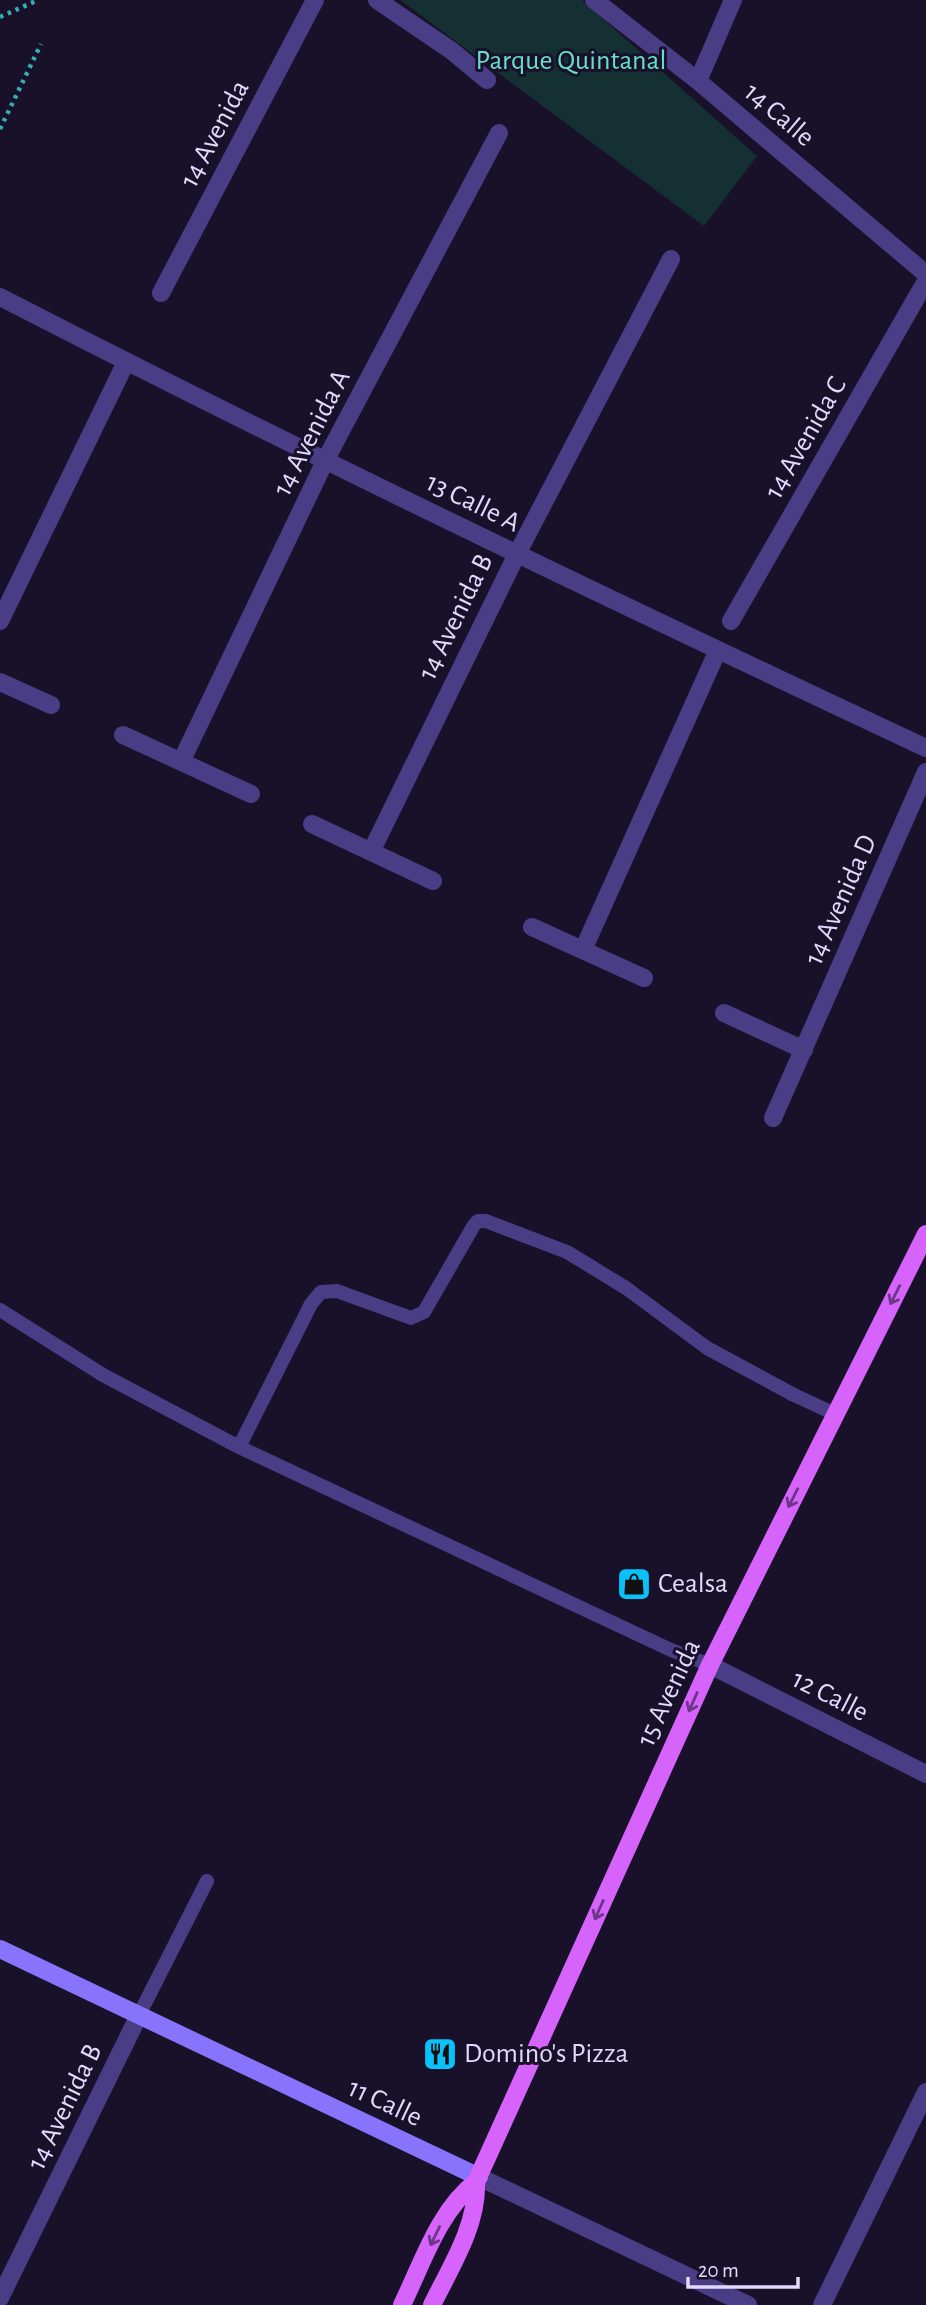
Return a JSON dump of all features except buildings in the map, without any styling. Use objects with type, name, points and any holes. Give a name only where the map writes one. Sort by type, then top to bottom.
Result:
[{"type":"main road","name":"15 Avenida","points":[[432,2305],[465,2235],[477,2196],[478,2180],[710,1665],[926,1234]]},
{"type":"main road","name":"15 Avenida","points":[[402,2305],[441,2225],[463,2192],[478,2180]]},
{"type":"street","name":"14 Avenida","points":[[161,293],[315,0]]},
{"type":"street","points":[[377,0],[452,51],[487,80]]},
{"type":"street","name":"14 Calle","points":[[594,0],[698,81],[926,274]]},
{"type":"street","points":[[698,81],[733,0]]},
{"type":"street","name":"14 Avenida A","points":[[181,762],[326,459],[499,133]]},
{"type":"street","name":"14 Avenida B","points":[[371,852],[517,554],[671,259]]},
{"type":"street","name":"14 Avenida C","points":[[731,621],[926,281]]},
{"type":"street","name":"13 Calle A","points":[[0,297],[126,362],[517,554],[926,748]]},
{"type":"street","points":[[0,621],[126,362]]},
{"type":"street","points":[[583,950],[718,650]]},
{"type":"street","points":[[0,682],[51,705]]},
{"type":"street","points":[[123,735],[251,794]]},
{"type":"street","name":"14 Avenida D","points":[[773,1118],[926,772]]},
{"type":"street","points":[[312,824],[433,881]]},
{"type":"street","points":[[532,927],[644,978]]},
{"type":"street","points":[[724,1013],[804,1050]]},
{"type":"street","name":"12 Calle","points":[[710,1665],[926,1774]]},
{"type":"street","name":"11 Calle","points":[[0,1949],[478,2180],[748,2305]]},
{"type":"street","name":"14 Avenida B","points":[[0,2298],[139,2015]]},
{"type":"street","points":[[822,2305],[926,2092]]},
{"type":"lane","points":[[239,1447],[311,1304],[321,1292],[337,1291],[411,1318],[418,1316],[424,1312],[478,1221],[486,1221],[567,1252],[626,1288],[707,1348],[835,1414]]},
{"type":"lane","points":[[0,1310],[103,1375],[239,1447],[671,1650],[710,1665]]},
{"type":"lane","points":[[139,2015],[207,1881]]},
{"type":"path","points":[[0,17],[38,0]]},
{"type":"path","points":[[0,129],[41,44]]},
{"type":"green space","name":"Parque Quintanal","points":[[400,0],[582,0],[757,156],[704,226]]},
{"type":"place","name":"Cealsa","points":[[634,1584]]},
{"type":"place","name":"Domino's Pizza","points":[[440,2054]]}]
